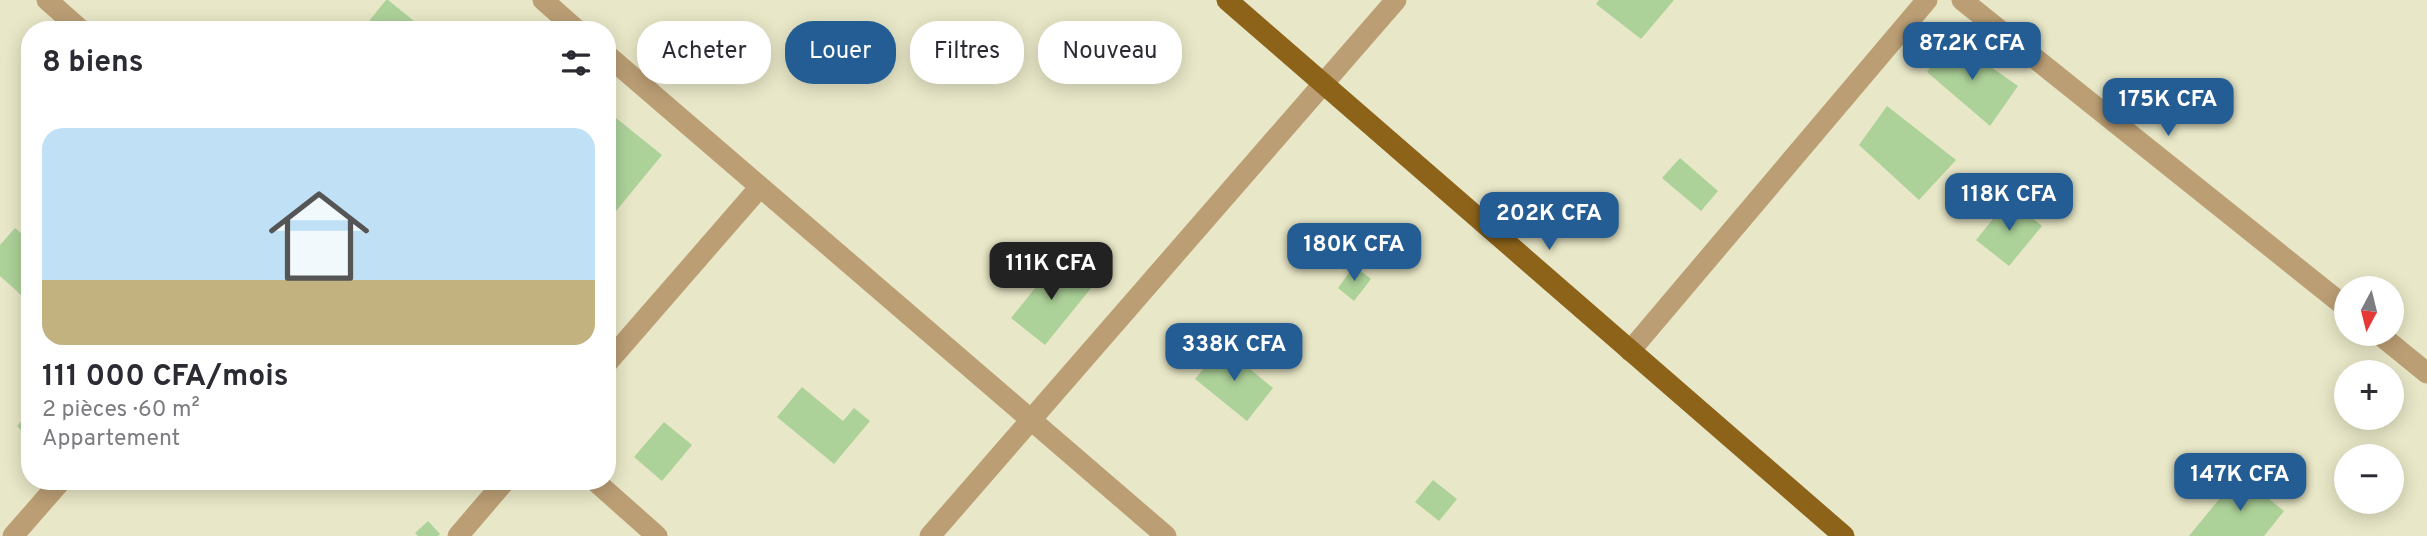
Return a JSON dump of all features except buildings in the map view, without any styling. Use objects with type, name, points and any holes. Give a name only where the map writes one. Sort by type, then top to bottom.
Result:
[{"type":"main road","points":[[1227,0],[1844,536]]},
{"type":"street","points":[[47,0],[71,21]]},
{"type":"street","points":[[543,0],[567,21]]},
{"type":"street","points":[[930,536],[1396,0]]},
{"type":"street","points":[[1630,351],[1927,0]]},
{"type":"street","points":[[1962,0],[2334,298]]},
{"type":"street","points":[[616,63],[1166,536]]},
{"type":"street","points":[[616,353],[760,187]]},
{"type":"street","points":[[2394,346],[2427,373]]},
{"type":"street","points":[[13,536],[53,490]]},
{"type":"street","points":[[458,536],[497,490]]},
{"type":"street","points":[[605,490],[657,536]]}]
